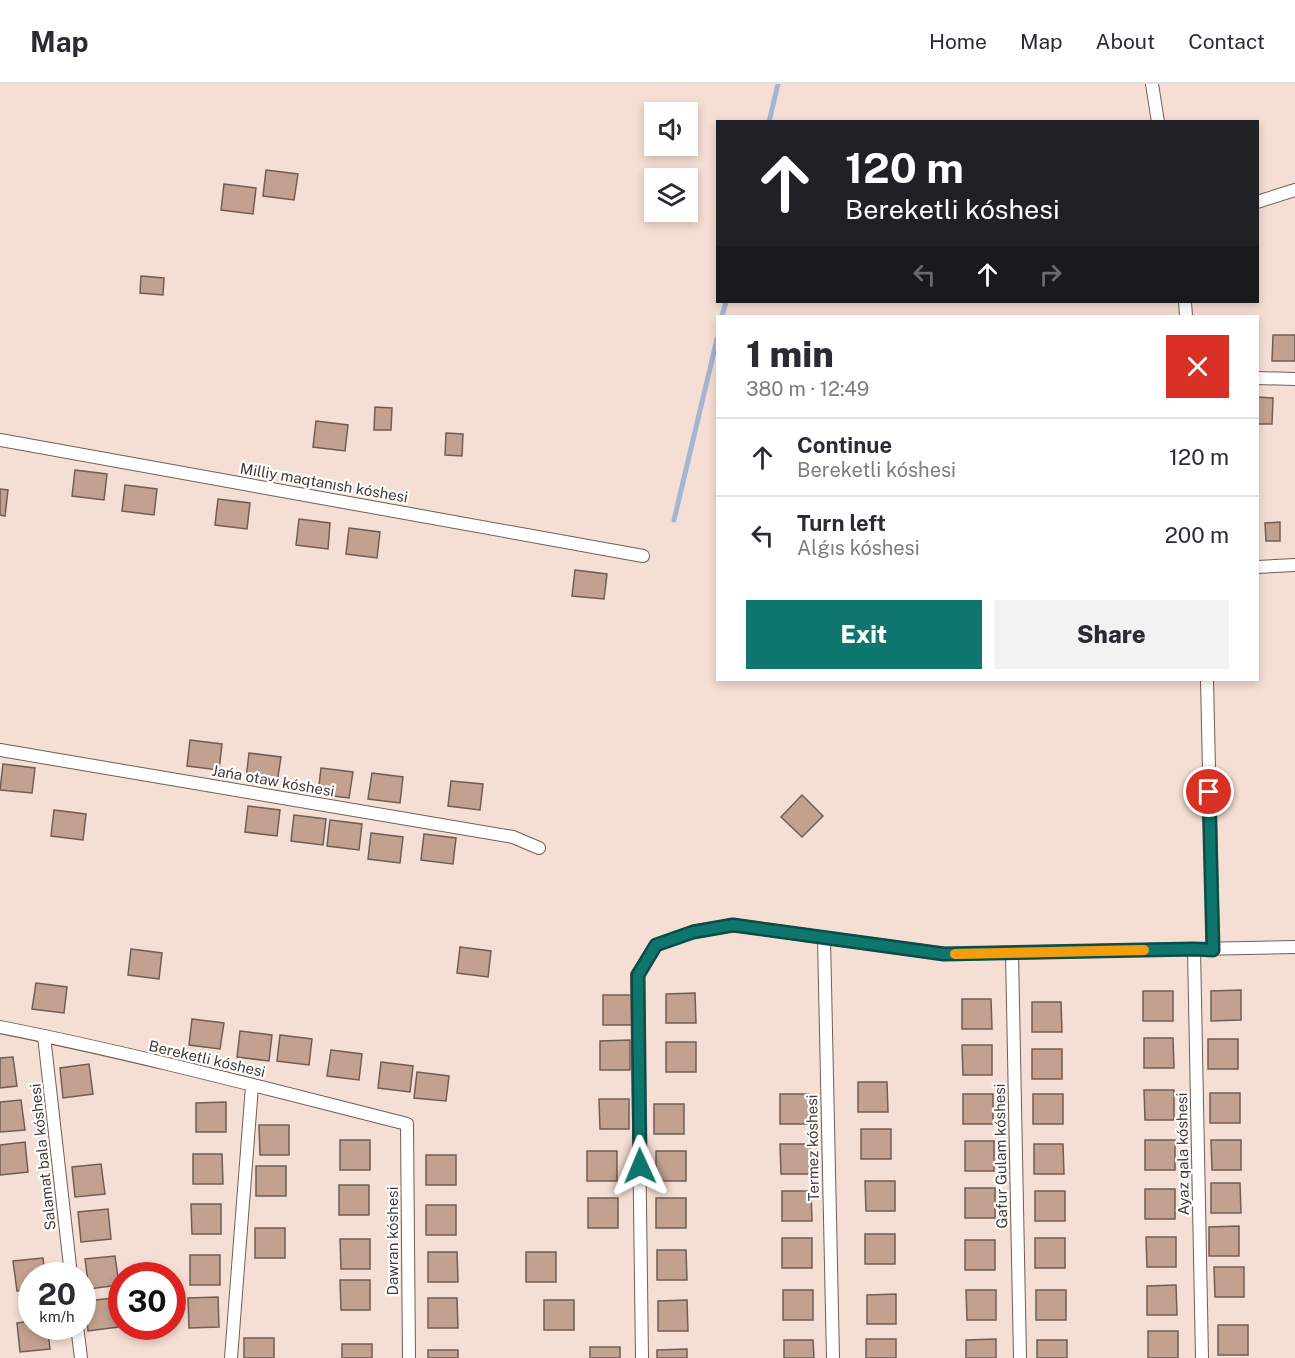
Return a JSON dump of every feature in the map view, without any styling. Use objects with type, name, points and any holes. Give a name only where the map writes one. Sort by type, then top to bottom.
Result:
[{"type":"street","points":[[1152,84],[1158,120]]},
{"type":"street","points":[[1259,201],[1295,190]]},
{"type":"street","points":[[1259,378],[1295,379]]},
{"type":"street","name":"Milliy maqtanısh kóshesi","points":[[0,440],[643,556]]},
{"type":"street","points":[[1259,567],[1295,565]]},
{"type":"street","points":[[1207,681],[1213,950]]},
{"type":"street","name":"Jańa otaw kóshesi","points":[[0,750],[513,837],[539,848]]},
{"type":"street","points":[[642,1358],[638,975],[656,945],[693,932],[733,925],[944,954],[1295,947]]},
{"type":"street","name":"Termez kóshesi","points":[[824,938],[832,1358]]},
{"type":"street","name":"Ayaz qala kóshesi","points":[[1194,949],[1202,1358]]},
{"type":"street","name":"Gafur Gulam kóshesi","points":[[1012,953],[1020,1358]]},
{"type":"street","name":"Bereketli kóshesi","points":[[0,1027],[407,1124]]},
{"type":"street","name":"Salamat bala kóshesi","points":[[44,1036],[70,1262]]},
{"type":"street","points":[[231,1358],[252,1086]]},
{"type":"street","name":"Dawran kóshesi","points":[[407,1124],[409,1358]]},
{"type":"street","points":[[79,1340],[81,1358]]},
{"type":"building","points":[[266,170],[298,174],[294,200],[263,196]]},
{"type":"building","points":[[224,184],[256,188],[253,214],[221,210]]},
{"type":"building","points":[[141,276],[164,278],[163,295],[140,293]]},
{"type":"building","points":[[1273,335],[1295,335],[1295,361],[1272,361]]},
{"type":"building","points":[[1259,397],[1273,398],[1272,424],[1259,424]]},
{"type":"building","points":[[375,407],[392,408],[391,430],[374,430]]},
{"type":"building","points":[[316,421],[348,425],[345,451],[313,447]]},
{"type":"building","points":[[446,433],[463,434],[462,456],[445,455]]},
{"type":"building","points":[[75,470],[107,474],[104,500],[72,496]]},
{"type":"building","points":[[125,485],[157,489],[154,515],[122,511]]},
{"type":"building","points":[[0,489],[8,490],[5,516],[0,515]]},
{"type":"building","points":[[218,499],[250,503],[247,529],[215,525]]},
{"type":"building","points":[[299,519],[330,523],[328,549],[296,545]]},
{"type":"building","points":[[1280,522],[1280,541],[1266,541],[1265,523]]},
{"type":"building","points":[[349,528],[380,532],[377,558],[346,554]]},
{"type":"building","points":[[575,570],[607,574],[604,599],[572,596]]},
{"type":"building","points":[[190,740],[222,744],[219,770],[187,766]]},
{"type":"building","points":[[249,753],[281,757],[277,783],[246,779]]},
{"type":"building","points":[[3,764],[35,768],[32,793],[0,790]]},
{"type":"building","points":[[321,768],[353,772],[349,798],[318,794]]},
{"type":"building","points":[[372,773],[403,777],[400,803],[368,799]]},
{"type":"building","points":[[451,781],[483,784],[480,810],[448,806]]},
{"type":"building","points":[[802,795],[823,816],[802,837],[781,817]]},
{"type":"building","points":[[248,806],[280,810],[277,836],[245,832]]},
{"type":"building","points":[[54,810],[86,814],[83,840],[51,836]]},
{"type":"building","points":[[294,815],[326,819],[323,845],[291,841]]},
{"type":"building","points":[[330,820],[362,824],[359,850],[327,846]]},
{"type":"building","points":[[371,833],[403,837],[400,863],[368,859]]},
{"type":"building","points":[[424,834],[456,838],[453,864],[421,860]]},
{"type":"building","points":[[460,947],[491,951],[488,977],[457,973]]},
{"type":"building","points":[[131,949],[162,953],[159,979],[128,975]]},
{"type":"building","points":[[36,983],[67,987],[64,1013],[32,1009]]},
{"type":"building","points":[[1241,990],[1241,1020],[1211,1021],[1211,991]]},
{"type":"building","points":[[1143,991],[1173,991],[1173,1021],[1143,1021]]},
{"type":"building","points":[[695,993],[696,1023],[666,1023],[666,994]]},
{"type":"building","points":[[603,995],[633,995],[633,1025],[603,1025]]},
{"type":"building","points":[[962,999],[991,999],[992,1029],[962,1029]]},
{"type":"building","points":[[1032,1002],[1061,1002],[1062,1032],[1032,1032]]},
{"type":"building","points":[[192,1019],[224,1023],[220,1049],[189,1045]]},
{"type":"building","points":[[240,1031],[272,1035],[269,1061],[237,1057]]},
{"type":"building","points":[[280,1035],[312,1039],[309,1065],[277,1061]]},
{"type":"building","points":[[1144,1038],[1173,1038],[1174,1068],[1144,1068]]},
{"type":"building","points":[[1208,1039],[1238,1039],[1238,1069],[1208,1069]]},
{"type":"building","points":[[630,1040],[630,1070],[600,1070],[600,1041]]},
{"type":"building","points":[[666,1042],[696,1042],[696,1072],[666,1072]]},
{"type":"building","points":[[962,1045],[992,1045],[992,1075],[963,1075]]},
{"type":"building","points":[[1032,1049],[1062,1049],[1062,1079],[1032,1079]]},
{"type":"building","points":[[331,1050],[362,1054],[359,1080],[327,1076]]},
{"type":"building","points":[[13,1057],[17,1086],[0,1088],[0,1058]]},
{"type":"building","points":[[381,1062],[413,1066],[410,1092],[378,1088]]},
{"type":"building","points":[[89,1064],[93,1094],[63,1098],[60,1068]]},
{"type":"building","points":[[417,1072],[449,1076],[446,1101],[414,1098]]},
{"type":"building","points":[[858,1082],[887,1082],[888,1112],[858,1112]]},
{"type":"building","points":[[1144,1090],[1174,1090],[1174,1120],[1145,1120]]},
{"type":"building","points":[[1210,1093],[1240,1093],[1240,1123],[1210,1123]]},
{"type":"building","points":[[780,1094],[810,1094],[810,1124],[780,1124]]},
{"type":"building","points":[[963,1094],[993,1094],[993,1124],[963,1124]]},
{"type":"building","points":[[1033,1094],[1063,1094],[1063,1124],[1033,1124]]},
{"type":"building","points":[[599,1099],[629,1099],[629,1129],[600,1129]]},
{"type":"building","points":[[21,1100],[25,1130],[0,1132],[0,1102]]},
{"type":"building","points":[[226,1102],[226,1132],[196,1132],[196,1103]]},
{"type":"building","points":[[654,1104],[684,1104],[684,1134],[654,1134]]},
{"type":"building","points":[[259,1125],[289,1125],[289,1155],[260,1155]]},
{"type":"building","points":[[861,1129],[891,1129],[891,1159],[861,1159]]},
{"type":"building","points":[[340,1140],[370,1140],[370,1170],[340,1170]]},
{"type":"building","points":[[1145,1140],[1175,1140],[1175,1170],[1145,1170]]},
{"type":"building","points":[[1211,1140],[1241,1140],[1241,1170],[1212,1170]]},
{"type":"building","points":[[965,1141],[994,1141],[994,1171],[965,1171]]},
{"type":"building","points":[[25,1142],[28,1172],[0,1175],[0,1145]]},
{"type":"building","points":[[780,1144],[810,1144],[810,1174],[781,1174]]},
{"type":"building","points":[[1034,1144],[1063,1144],[1064,1174],[1034,1174]]},
{"type":"building","points":[[587,1151],[617,1151],[617,1181],[587,1181]]},
{"type":"building","points":[[656,1151],[686,1151],[686,1181],[656,1181]]},
{"type":"building","points":[[193,1154],[222,1154],[223,1184],[193,1184]]},
{"type":"building","points":[[426,1155],[456,1155],[456,1185],[426,1185]]},
{"type":"building","points":[[101,1164],[105,1194],[75,1197],[72,1167]]},
{"type":"building","points":[[256,1166],[286,1166],[286,1196],[256,1196]]},
{"type":"building","points":[[865,1181],[895,1181],[895,1211],[866,1211]]},
{"type":"building","points":[[1211,1183],[1240,1183],[1241,1213],[1211,1213]]},
{"type":"building","points":[[339,1185],[369,1185],[369,1215],[339,1215]]},
{"type":"building","points":[[965,1188],[995,1188],[995,1218],[965,1218]]},
{"type":"building","points":[[1145,1189],[1175,1189],[1175,1219],[1145,1219]]},
{"type":"building","points":[[782,1191],[811,1191],[812,1221],[782,1221]]},
{"type":"building","points":[[1035,1191],[1065,1191],[1065,1221],[1035,1221]]},
{"type":"building","points":[[588,1198],[618,1198],[618,1228],[588,1228]]},
{"type":"building","points":[[656,1198],[686,1198],[686,1228],[656,1228]]},
{"type":"building","points":[[191,1204],[221,1204],[221,1234],[192,1234]]},
{"type":"building","points":[[426,1205],[456,1205],[456,1235],[426,1235]]},
{"type":"building","points":[[108,1209],[111,1239],[81,1242],[78,1212]]},
{"type":"building","points":[[1239,1226],[1239,1256],[1209,1256],[1209,1227]]},
{"type":"building","points":[[255,1228],[285,1228],[285,1258],[255,1258]]},
{"type":"building","points":[[865,1234],[895,1234],[895,1264],[865,1264]]},
{"type":"building","points":[[1146,1237],[1176,1237],[1176,1267],[1147,1267]]},
{"type":"building","points":[[782,1238],[812,1238],[812,1268],[782,1268]]},
{"type":"building","points":[[1035,1238],[1065,1238],[1065,1268],[1035,1268]]},
{"type":"building","points":[[340,1239],[370,1239],[370,1269],[341,1269]]},
{"type":"building","points":[[965,1240],[995,1240],[995,1270],[965,1270]]},
{"type":"building","points":[[657,1250],[686,1250],[687,1280],[657,1280]]},
{"type":"building","points":[[428,1252],[457,1252],[458,1282],[428,1282]]},
{"type":"building","points":[[526,1252],[556,1252],[556,1282],[526,1282]]},
{"type":"building","points":[[190,1255],[220,1255],[220,1285],[190,1285]]},
{"type":"building","points":[[115,1256],[116,1262],[108,1262],[108,1286],[96,1288],[96,1262],[85,1262],[85,1259]]},
{"type":"building","points":[[43,1258],[43,1262],[18,1262],[17,1291],[13,1261]]},
{"type":"building","points":[[1214,1267],[1244,1267],[1244,1297],[1215,1297]]},
{"type":"building","points":[[340,1280],[370,1280],[370,1310],[341,1310]]},
{"type":"building","points":[[1176,1285],[1177,1315],[1147,1315],[1147,1286]]},
{"type":"building","points":[[783,1290],[813,1290],[813,1320],[783,1320]]},
{"type":"building","points":[[966,1290],[996,1290],[996,1320],[967,1320]]},
{"type":"building","points":[[1036,1290],[1066,1290],[1066,1320],[1036,1320]]},
{"type":"building","points":[[896,1294],[896,1324],[867,1324],[867,1295]]},
{"type":"building","points":[[218,1297],[219,1327],[189,1328],[188,1298]]},
{"type":"building","points":[[428,1298],[457,1298],[458,1328],[428,1328]]},
{"type":"building","points":[[108,1299],[108,1328],[96,1330],[96,1300]]},
{"type":"building","points":[[544,1300],[574,1300],[574,1330],[544,1330]]},
{"type":"building","points":[[687,1300],[688,1331],[658,1331],[658,1301]]},
{"type":"building","points":[[1218,1325],[1248,1325],[1248,1355],[1218,1355]]},
{"type":"building","points":[[1148,1331],[1178,1331],[1178,1358],[1148,1358]]},
{"type":"building","points":[[244,1338],[274,1338],[274,1358],[244,1358]]},
{"type":"building","points":[[866,1339],[896,1339],[896,1358],[866,1358]]},
{"type":"building","points":[[996,1339],[996,1358],[966,1358],[966,1340]]},
{"type":"building","points":[[19,1340],[49,1340],[50,1349],[20,1352]]},
{"type":"building","points":[[784,1340],[813,1340],[814,1358],[784,1358]]},
{"type":"building","points":[[1037,1340],[1067,1340],[1067,1358],[1037,1358]]},
{"type":"building","points":[[342,1344],[372,1344],[372,1358],[342,1358]]},
{"type":"building","points":[[590,1347],[620,1347],[620,1358],[590,1358]]},
{"type":"building","points":[[687,1349],[687,1358],[657,1358],[657,1350]]},
{"type":"building","points":[[428,1350],[458,1350],[458,1358],[428,1358]]},
{"type":"waterway","points":[[769,120],[778,84]]},
{"type":"waterway","points":[[722,315],[726,303]]},
{"type":"waterway","points":[[674,520],[716,343]]},
{"type":"slow traffic","points":[[955,954],[1144,950]]},
{"type":"route","points":[[640,1166],[638,975],[656,945],[693,932],[733,925],[944,954],[1213,950],[1209,792]]}]
